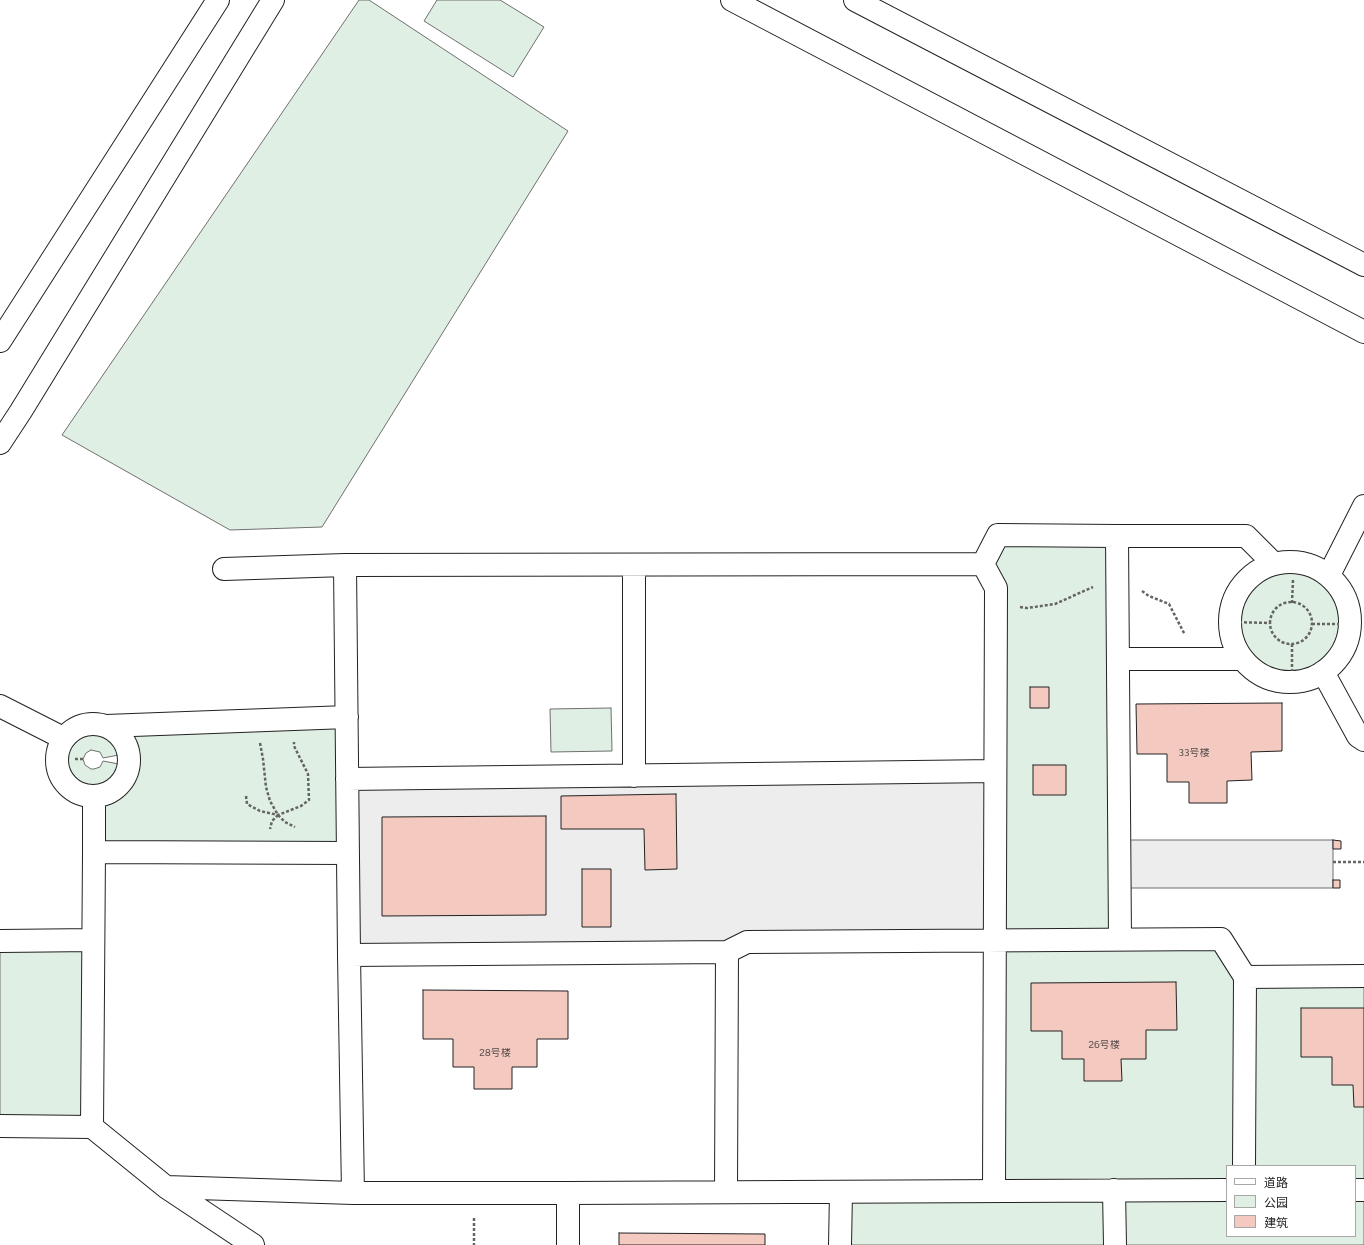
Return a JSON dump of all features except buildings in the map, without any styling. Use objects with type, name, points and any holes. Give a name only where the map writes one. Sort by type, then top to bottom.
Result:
[{"type":"street","points":[[0,341],[218,0]]},
{"type":"street","points":[[0,443],[273,0]]},
{"type":"street","points":[[732,0],[1364,332]]},
{"type":"street","points":[[855,0],[1364,265]]},
{"type":"street","points":[[1330,575],[1364,506]]},
{"type":"street","points":[[983,564],[998,535],[1246,536],[1284,562],[1313,566],[1330,575],[1343,591],[1350,610],[1351,630],[1345,650],[1332,667],[1315,678],[1296,683],[1275,681],[1256,673],[1241,659],[1232,642],[1229,622],[1232,603],[1242,586],[1256,572],[1284,562]]},
{"type":"street","points":[[1118,536],[1120,939]]},
{"type":"street","points":[[224,569],[345,565],[983,564]]},
{"type":"street","points":[[983,564],[996,588],[994,1190]]},
{"type":"street","points":[[345,565],[353,1193]]},
{"type":"street","points":[[634,565],[634,776]]},
{"type":"street","points":[[1118,658],[1241,659]]},
{"type":"street","points":[[1324,672],[1358,736],[1364,740]]},
{"type":"street","points":[[0,706],[63,738]]},
{"type":"street","points":[[106,726],[347,718]]},
{"type":"street","points":[[94,723],[106,726],[117,732],[125,742],[129,753],[129,766],[125,778],[117,787],[106,794],[94,796],[82,795],[72,790],[63,782],[58,771],[56,760],[58,748],[63,738],[72,730],[82,725],[94,723]]},
{"type":"street","points":[[347,779],[995,771]]},
{"type":"street","points":[[92,1127],[94,796]]},
{"type":"street","points":[[94,852],[348,853]]},
{"type":"street","points":[[349,955],[727,952],[747,942],[1221,939],[1245,977],[1244,1165]]},
{"type":"street","points":[[0,941],[93,940]]},
{"type":"street","points":[[726,1192],[727,952]]},
{"type":"street","points":[[1245,977],[1364,976]]},
{"type":"street","points":[[0,1126],[92,1127],[166,1187],[253,1245]]},
{"type":"street","points":[[166,1187],[353,1193],[1226,1190]]},
{"type":"street","points":[[1114,1190],[1115,1245]]},
{"type":"street","points":[[840,1245],[841,1192]]},
{"type":"street","points":[[568,1193],[568,1245]]},
{"type":"path","points":[[1284,562],[1292,602]]},
{"type":"path","points":[[996,604],[1027,608],[1055,604],[1091,588],[1118,572],[1148,596],[1169,604],[1181,630],[1201,659]]},
{"type":"path","points":[[1292,602],[1304,607],[1311,617],[1312,624],[1311,630],[1304,640],[1292,644],[1279,640],[1271,630],[1270,623],[1271,616],[1274,611],[1286,603],[1292,602]]},
{"type":"path","points":[[1229,622],[1270,623]]},
{"type":"path","points":[[1312,624],[1351,624]]},
{"type":"path","points":[[1292,644],[1292,683]]},
{"type":"path","points":[[264,852],[265,841],[272,821],[278,815],[301,806],[309,800],[308,774],[294,746],[294,735],[297,719]]},
{"type":"path","points":[[251,720],[254,732],[260,743],[266,787],[270,802],[278,815]]},
{"type":"path","points":[[246,796],[247,804],[260,811],[278,815]]},
{"type":"path","points":[[1333,862],[1364,862]]},
{"type":"green space","points":[[359,0],[369,0],[568,131],[322,527],[230,530],[62,435]]},
{"type":"green space","points":[[437,0],[500,0],[544,27],[513,77],[424,21]]},
{"type":"green space","points":[[998,535],[1117,536],[1120,939],[1221,939],[1245,977],[1364,976],[1364,1245],[840,1245],[841,1192],[994,1191],[996,588],[983,564]]},
{"type":"green space","points":[[1290,561],[1313,566],[1333,579],[1346,599],[1351,622],[1346,645],[1333,665],[1313,678],[1290,683],[1267,678],[1247,665],[1234,645],[1229,622],[1234,599],[1247,579],[1267,566]]},
{"type":"green space","points":[[611,708],[612,751],[551,752],[550,709]]},
{"type":"green space","points":[[347,717],[348,853],[94,852],[94,797],[82,795],[72,790],[63,782],[58,771],[56,760],[58,748],[63,738],[72,730],[82,725],[94,723],[106,726]],"holes":[[[91,750],[100,752],[103,758],[129,753],[129,766],[103,761],[100,767],[94,769],[91,769],[85,765],[83,759],[86,753]]]},
{"type":"green space","points":[[93,940],[92,1127],[0,1126],[0,941]]},
{"type":"shaded area","points":[[995,771],[994,941],[349,955],[347,779]]},
{"type":"shaded area","points":[[1119,840],[1333,840],[1333,888],[1120,888]]}]
